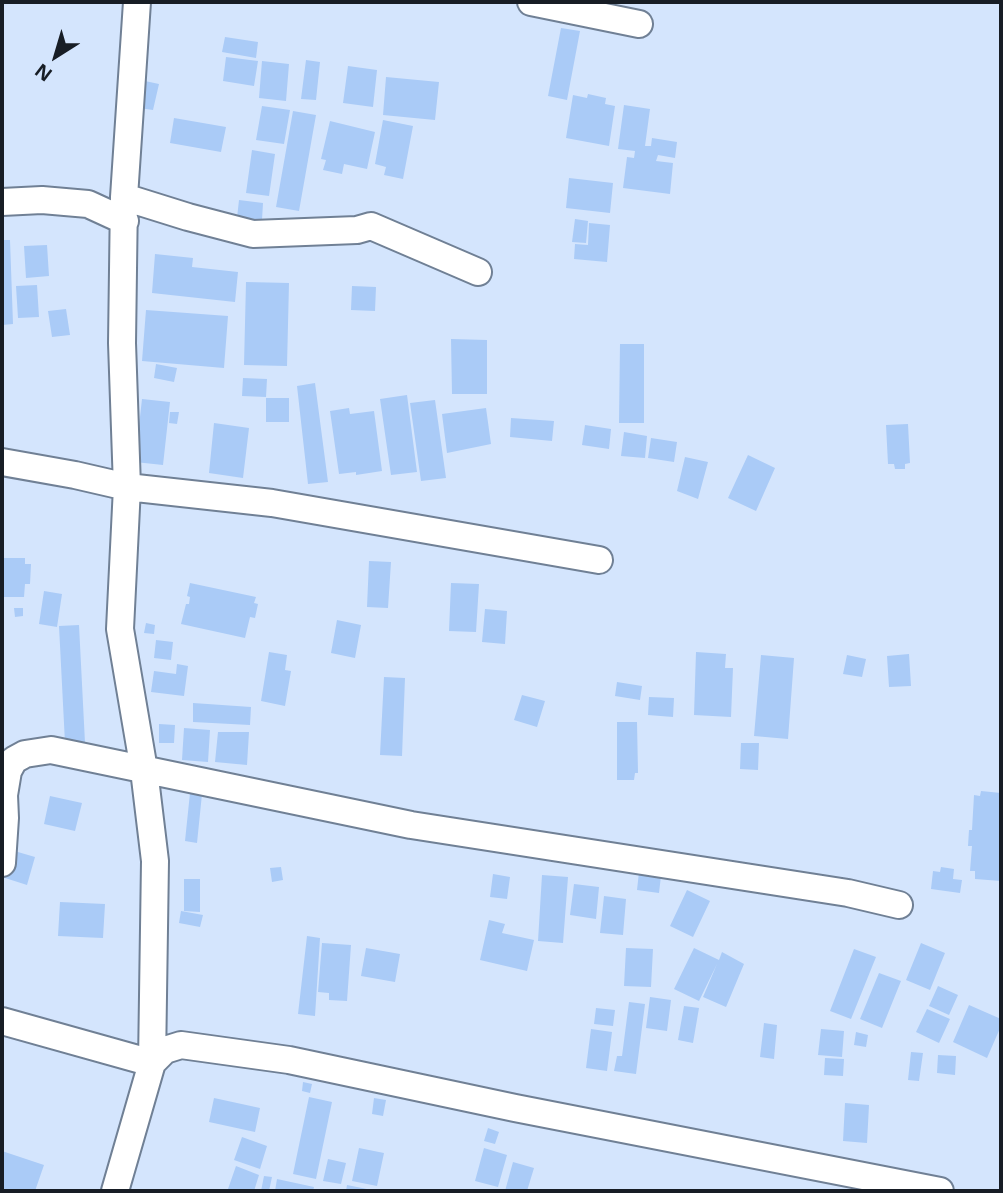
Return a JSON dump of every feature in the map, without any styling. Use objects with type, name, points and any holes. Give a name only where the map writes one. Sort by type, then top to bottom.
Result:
[{"type":"street","points":[[115,1191],[152,1063],[155,861],[144,770],[120,629],[127,487],[122,343],[124,209],[137,2]]},
{"type":"street","points":[[531,2],[639,24]]},
{"type":"street","points":[[2,202],[42,200],[88,204],[188,217],[253,234],[357,230],[371,226],[478,272]]},
{"type":"street","points":[[2,462],[127,487],[272,503],[599,560]]},
{"type":"street","points":[[2,863],[4,795],[8,771],[14,760],[13,751],[51,750],[411,825],[848,893],[900,905]]},
{"type":"street","points":[[2,1021],[152,1063]]},
{"type":"street","points":[[152,1063],[165,1050],[181,1045],[289,1060],[515,1108],[940,1191]]},
{"type":"building","points":[[561,28],[580,31],[567,100],[548,96]]},
{"type":"building","points":[[225,37],[258,42],[256,58],[222,52]]},
{"type":"building","points":[[226,57],[258,61],[254,86],[223,81]]},
{"type":"building","points":[[306,60],[320,62],[316,100],[301,99]]},
{"type":"building","points":[[262,61],[289,64],[286,101],[259,98]]},
{"type":"building","points":[[348,66],[377,70],[373,107],[343,103]]},
{"type":"building","points":[[386,77],[439,82],[435,120],[383,115]]},
{"type":"building","points":[[145,81],[159,84],[153,110],[139,108]]},
{"type":"building","points":[[588,94],[606,98],[605,104],[615,106],[609,146],[566,138],[573,95],[587,98]]},
{"type":"building","points":[[624,105],[650,109],[645,146],[651,146],[652,138],[677,142],[675,158],[658,155],[656,161],[673,163],[670,194],[623,188],[627,157],[634,158],[635,151],[618,149]]},
{"type":"building","points":[[262,106],[290,110],[284,144],[256,140]]},
{"type":"building","points":[[293,111],[316,115],[299,211],[276,207]]},
{"type":"building","points":[[174,118],[226,127],[221,152],[170,143]]},
{"type":"building","points":[[383,120],[413,126],[403,179],[384,175],[386,167],[375,164]]},
{"type":"building","points":[[330,121],[375,132],[367,169],[344,164],[342,174],[323,170],[326,160],[321,159]]},
{"type":"building","points":[[252,150],[275,154],[269,196],[246,193]]},
{"type":"building","points":[[569,178],[613,183],[610,213],[566,208]]},
{"type":"building","points":[[239,200],[263,203],[262,220],[237,218]]},
{"type":"building","points":[[575,219],[588,221],[586,243],[572,242]]},
{"type":"building","points":[[589,223],[610,225],[607,262],[574,259],[575,244],[588,245]]},
{"type":"building","points":[[2,240],[10,240],[13,324],[2,325]]},
{"type":"building","points":[[47,245],[49,276],[26,278],[24,246]]},
{"type":"building","points":[[155,254],[193,258],[192,267],[238,272],[235,302],[152,293]]},
{"type":"building","points":[[246,282],[289,283],[287,366],[244,365]]},
{"type":"building","points":[[37,285],[39,317],[18,318],[16,286]]},
{"type":"building","points":[[352,286],[376,287],[375,311],[351,310]]},
{"type":"building","points":[[66,309],[70,335],[52,337],[48,311]]},
{"type":"building","points":[[146,310],[228,316],[224,368],[142,361]]},
{"type":"building","points":[[451,339],[487,340],[487,394],[452,394]]},
{"type":"building","points":[[620,344],[644,344],[644,423],[619,423]]},
{"type":"building","points":[[156,364],[177,368],[174,382],[154,378]]},
{"type":"building","points":[[243,378],[267,379],[266,397],[242,396]]},
{"type":"building","points":[[315,383],[328,482],[308,484],[297,386]]},
{"type":"building","points":[[407,395],[417,472],[391,475],[380,399]]},
{"type":"building","points":[[266,398],[289,398],[289,422],[266,422]]},
{"type":"building","points":[[142,399],[170,402],[163,465],[135,462]]},
{"type":"building","points":[[435,400],[446,478],[421,481],[410,403]]},
{"type":"building","points":[[349,408],[350,414],[374,411],[382,471],[356,475],[356,472],[339,474],[330,411]]},
{"type":"building","points":[[486,408],[491,444],[447,453],[442,414]]},
{"type":"building","points":[[170,412],[179,412],[177,424],[169,423]]},
{"type":"building","points":[[511,418],[554,421],[552,441],[510,437]]},
{"type":"building","points":[[214,423],[249,428],[243,478],[209,473]]},
{"type":"building","points":[[908,424],[910,463],[905,464],[905,469],[895,469],[894,464],[888,464],[886,425]]},
{"type":"building","points":[[585,425],[611,429],[609,449],[582,445]]},
{"type":"building","points":[[624,432],[647,436],[645,458],[621,456]]},
{"type":"building","points":[[651,438],[677,442],[674,462],[648,458]]},
{"type":"building","points":[[748,455],[775,468],[756,511],[728,498]]},
{"type":"building","points":[[685,457],[708,462],[698,499],[677,491]]},
{"type":"building","points":[[2,558],[25,558],[25,564],[31,564],[30,584],[25,584],[24,597],[2,597]]},
{"type":"building","points":[[369,561],[391,562],[388,608],[367,607]]},
{"type":"building","points":[[190,583],[256,597],[254,603],[258,604],[255,618],[250,617],[245,638],[181,624],[186,604],[189,604],[190,597],[187,596]]},
{"type":"building","points":[[451,583],[479,584],[476,632],[449,631]]},
{"type":"building","points":[[44,591],[62,594],[57,627],[39,624]]},
{"type":"building","points":[[14,608],[23,608],[23,616],[15,617]]},
{"type":"building","points":[[485,609],[507,611],[505,644],[482,642]]},
{"type":"building","points":[[337,620],[361,625],[355,658],[331,653]]},
{"type":"building","points":[[146,623],[155,625],[154,634],[144,633]]},
{"type":"building","points":[[79,625],[85,743],[65,743],[59,626]]},
{"type":"building","points":[[156,640],[173,642],[171,660],[154,658]]},
{"type":"building","points":[[269,652],[287,655],[285,670],[291,671],[285,706],[261,701]]},
{"type":"building","points":[[696,652],[726,654],[725,668],[733,668],[731,717],[694,715]]},
{"type":"building","points":[[909,654],[911,686],[889,687],[887,656]]},
{"type":"building","points":[[761,655],[794,658],[788,739],[754,736]]},
{"type":"building","points":[[847,655],[866,659],[862,677],[843,674]]},
{"type":"building","points":[[177,664],[188,666],[184,696],[151,692],[154,671],[176,674]]},
{"type":"building","points":[[384,677],[405,678],[402,756],[380,755]]},
{"type":"building","points":[[617,682],[642,686],[640,700],[615,696]]},
{"type":"building","points":[[522,695],[545,701],[537,727],[514,720]]},
{"type":"building","points":[[649,697],[674,698],[673,717],[648,715]]},
{"type":"building","points":[[193,703],[251,707],[250,725],[193,722]]},
{"type":"building","points":[[617,722],[637,722],[638,773],[635,773],[634,780],[617,780]]},
{"type":"building","points":[[159,724],[175,725],[174,743],[159,743]]},
{"type":"building","points":[[184,728],[210,730],[208,762],[182,760]]},
{"type":"building","points":[[218,732],[249,732],[247,765],[215,762]]},
{"type":"building","points":[[741,743],[759,743],[758,770],[740,769]]},
{"type":"building","points":[[981,791],[1001,793],[1001,881],[975,879],[975,871],[970,871],[972,846],[968,846],[969,830],[972,830],[974,795],[980,796]]},
{"type":"building","points":[[190,793],[202,794],[197,843],[185,841]]},
{"type":"building","points":[[50,796],[82,803],[75,831],[44,824]]},
{"type":"building","points":[[11,850],[35,857],[27,885],[2,877]]},
{"type":"building","points":[[281,867],[283,880],[272,882],[270,868]]},
{"type":"building","points":[[941,867],[954,869],[953,879],[962,880],[960,893],[931,889],[933,871],[940,872]]},
{"type":"building","points":[[639,872],[661,876],[659,893],[637,890]]},
{"type":"building","points":[[493,874],[510,877],[507,899],[490,897]]},
{"type":"building","points":[[542,875],[568,877],[563,943],[538,941]]},
{"type":"building","points":[[184,879],[200,879],[200,912],[184,911]]},
{"type":"building","points":[[574,884],[599,887],[596,919],[570,915]]},
{"type":"building","points":[[687,890],[710,901],[693,937],[670,926]]},
{"type":"building","points":[[604,896],[626,899],[623,935],[600,933]]},
{"type":"building","points":[[60,902],[105,904],[103,938],[58,936]]},
{"type":"building","points":[[181,911],[203,915],[200,927],[179,923]]},
{"type":"building","points":[[489,920],[505,924],[502,933],[534,940],[527,971],[480,960]]},
{"type":"building","points":[[307,936],[320,938],[315,1016],[298,1014]]},
{"type":"building","points":[[322,943],[351,945],[347,1001],[329,1000],[329,993],[318,992]]},
{"type":"building","points":[[921,943],[945,953],[930,990],[906,980]]},
{"type":"building","points":[[366,948],[400,954],[395,982],[361,976]]},
{"type":"building","points":[[626,948],[653,949],[651,987],[624,986]]},
{"type":"building","points":[[694,948],[719,960],[722,952],[744,964],[726,1007],[703,997],[717,964],[699,1001],[674,989]]},
{"type":"building","points":[[854,949],[876,957],[851,1019],[830,1011]]},
{"type":"building","points":[[879,973],[901,981],[882,1028],[860,1019]]},
{"type":"building","points":[[938,986],[958,995],[949,1015],[929,1006]]},
{"type":"building","points":[[650,997],[671,1000],[667,1031],[646,1028]]},
{"type":"building","points":[[629,1002],[645,1004],[636,1074],[614,1071],[617,1056],[622,1056]]},
{"type":"building","points":[[969,1005],[1001,1019],[1001,1026],[987,1058],[953,1042]]},
{"type":"building","points":[[684,1006],[699,1008],[693,1043],[678,1040]]},
{"type":"building","points":[[596,1008],[615,1010],[613,1026],[594,1024]]},
{"type":"building","points":[[927,1009],[950,1019],[939,1043],[916,1032]]},
{"type":"building","points":[[764,1023],[777,1025],[774,1059],[760,1057]]},
{"type":"building","points":[[591,1029],[612,1032],[607,1071],[586,1068]]},
{"type":"building","points":[[821,1029],[844,1031],[842,1057],[818,1055]]},
{"type":"building","points":[[856,1032],[868,1035],[866,1047],[854,1045]]},
{"type":"building","points":[[911,1052],[923,1053],[919,1081],[908,1080]]},
{"type":"building","points":[[938,1055],[956,1056],[955,1075],[937,1073]]},
{"type":"building","points":[[825,1058],[844,1059],[843,1076],[824,1075]]},
{"type":"building","points":[[303,1082],[312,1084],[310,1093],[302,1091]]},
{"type":"building","points":[[309,1097],[332,1102],[316,1179],[293,1174]]},
{"type":"building","points":[[214,1098],[260,1108],[255,1132],[209,1122]]},
{"type":"building","points":[[374,1098],[386,1100],[383,1116],[372,1114]]},
{"type":"building","points":[[845,1103],[869,1105],[867,1143],[843,1141]]},
{"type":"building","points":[[488,1128],[499,1132],[495,1144],[484,1141]]},
{"type":"building","points":[[242,1137],[267,1146],[260,1169],[234,1160]]},
{"type":"building","points":[[359,1148],[384,1153],[377,1186],[352,1181]]},
{"type":"building","points":[[484,1148],[507,1155],[498,1187],[475,1181]]},
{"type":"building","points":[[2,1151],[44,1165],[35,1191],[2,1191]]},
{"type":"building","points":[[328,1159],[346,1163],[341,1184],[323,1181]]},
{"type":"building","points":[[513,1162],[534,1168],[527,1191],[505,1191]]},
{"type":"building","points":[[236,1166],[259,1175],[254,1191],[228,1189]]},
{"type":"building","points":[[264,1176],[272,1177],[269,1191],[261,1191]]},
{"type":"building","points":[[277,1179],[314,1187],[313,1191],[275,1191]]},
{"type":"building","points":[[347,1185],[372,1190],[372,1191],[346,1191]]}]
